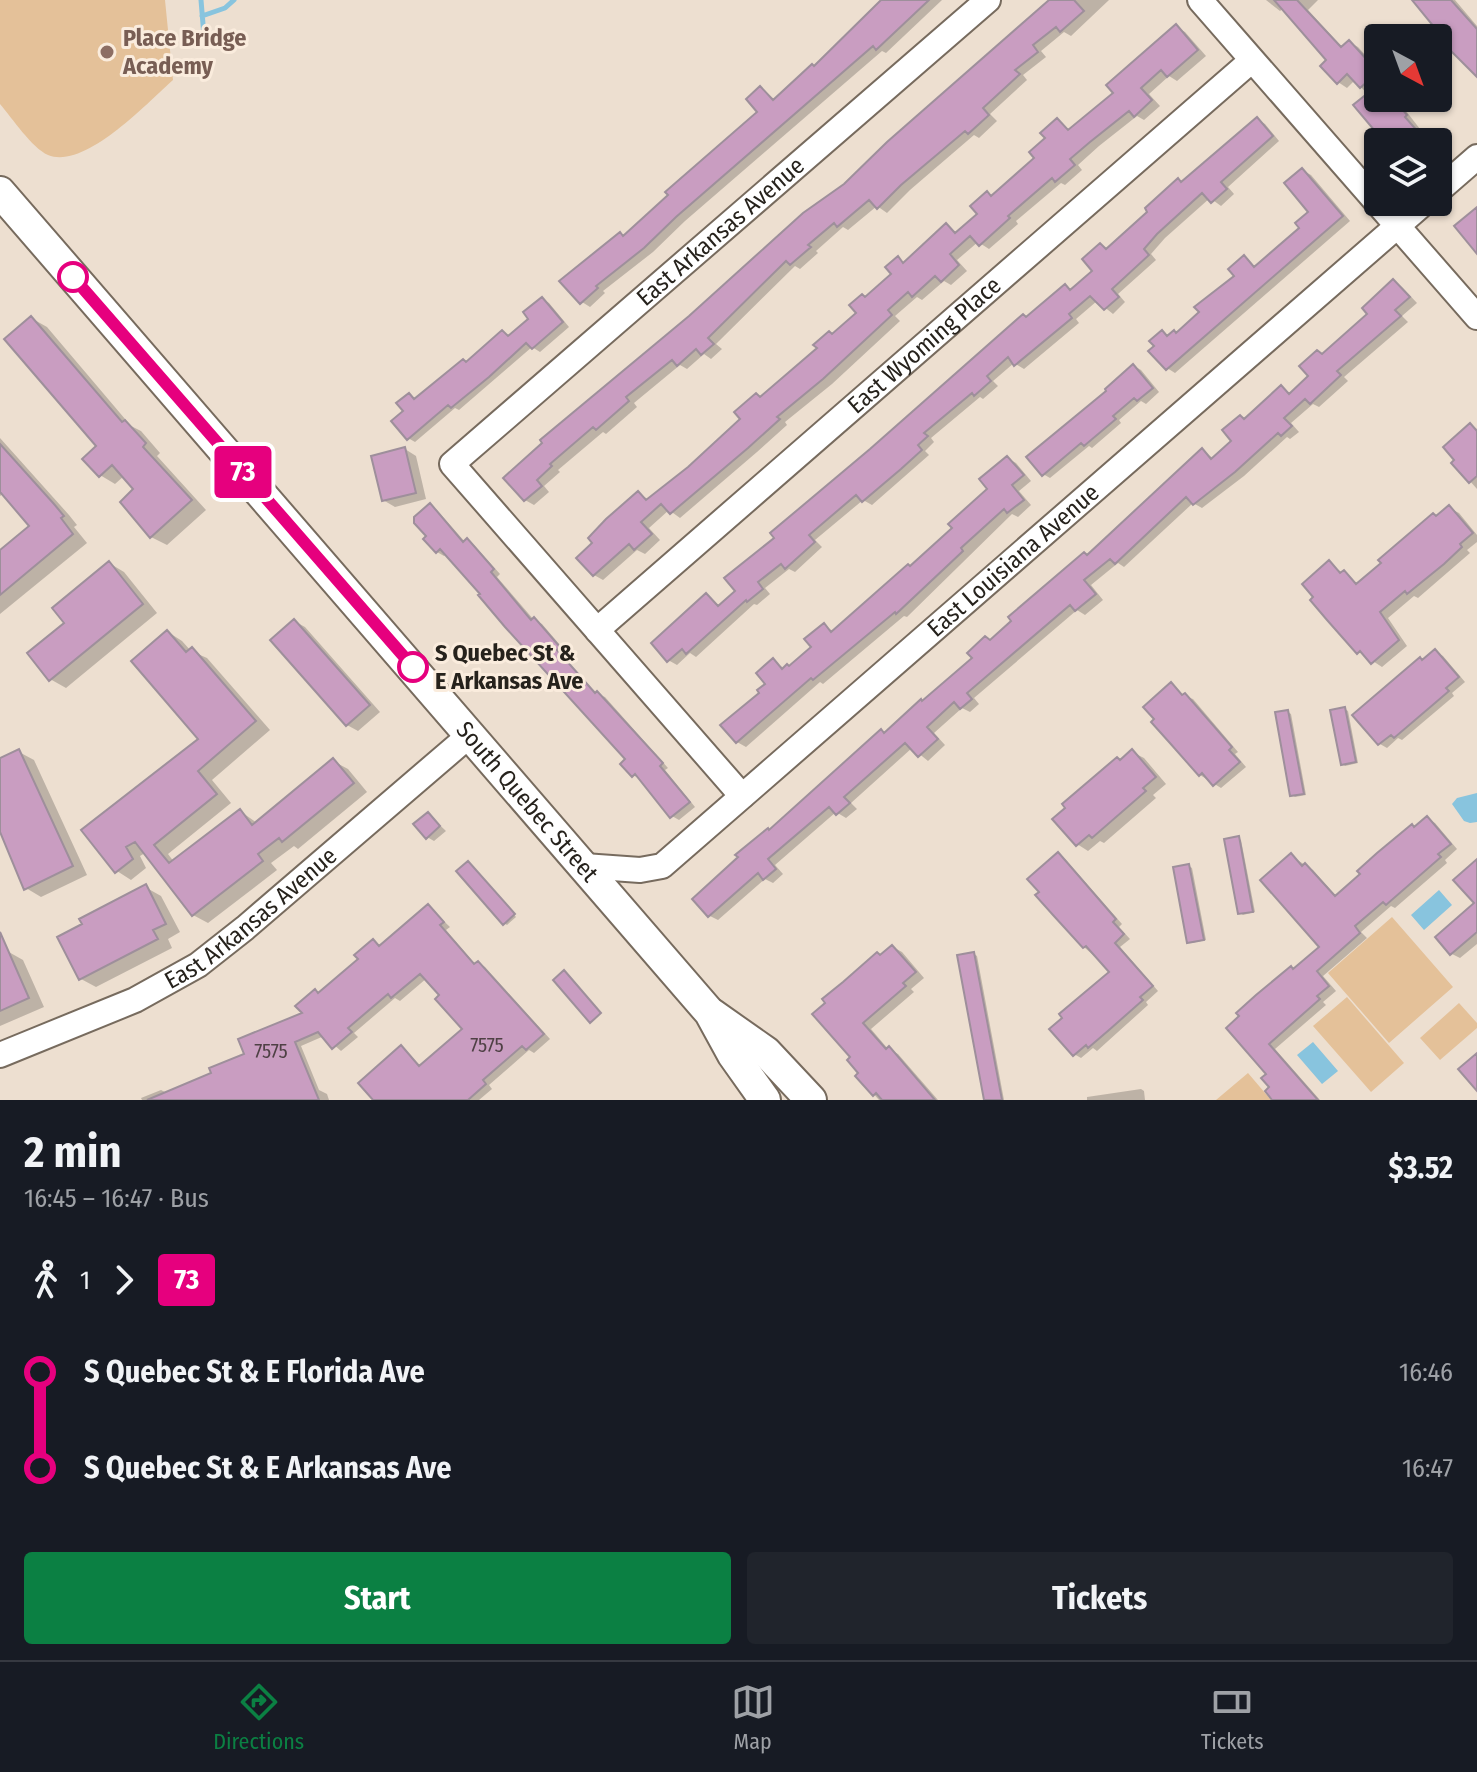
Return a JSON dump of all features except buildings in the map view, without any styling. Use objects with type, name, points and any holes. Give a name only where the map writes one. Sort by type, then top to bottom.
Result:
[{"type":"main road","name":"South Quebec Street","points":[[5,207],[471,734],[710,1013],[733,1055],[765,1100]]},
{"type":"main road","name":"South Quebec Street","points":[[710,1013],[766,1052],[811,1100]]},
{"type":"street","name":"East Arkansas Avenue","points":[[597,630],[452,464],[988,0]]},
{"type":"street","points":[[1200,0],[1477,317]]},
{"type":"street","name":"East Wyoming Place","points":[[597,630],[1251,61]]},
{"type":"street","points":[[1452,179],[1477,157]]},
{"type":"street","name":"East Louisiana Avenue","points":[[584,866],[640,870],[662,866],[1409,216]]},
{"type":"street","points":[[597,630],[742,796]]},
{"type":"street","name":"East Arkansas Avenue","points":[[0,1055],[135,1000],[198,965],[471,734]]},
{"type":"shaded area","name":"Place Bridge Academy","points":[[0,0],[165,0],[173,80],[132,118],[97,144],[63,157],[48,155],[29,139],[0,104]]},
{"type":"shaded area","points":[[1392,917],[1453,987],[1389,1043],[1328,973]]},
{"type":"shaded area","points":[[1347,997],[1404,1063],[1371,1092],[1313,1026]]},
{"type":"shaded area","points":[[1459,1003],[1477,1023],[1477,1028],[1440,1060],[1420,1038]]},
{"type":"shaded area","points":[[1248,1073],[1271,1100],[1216,1100]]},
{"type":"water","points":[[1477,793],[1477,822],[1464,821],[1452,804],[1457,798]]},
{"type":"water","points":[[1439,890],[1452,905],[1424,930],[1411,915]]},
{"type":"water","points":[[1313,1042],[1338,1071],[1322,1084],[1297,1055]]},
{"type":"waterway","points":[[201,0],[204,36]]},
{"type":"waterway","points":[[202,16],[225,8],[234,0]]},
{"type":"bus line","name":"73","points":[[73,277],[413,667]]},
{"type":"place","name":"Place Bridge Academy","points":[[107,52]]},
{"type":"place","name":"S Quebec St & E Arkansas Ave","points":[[413,667]]}]
